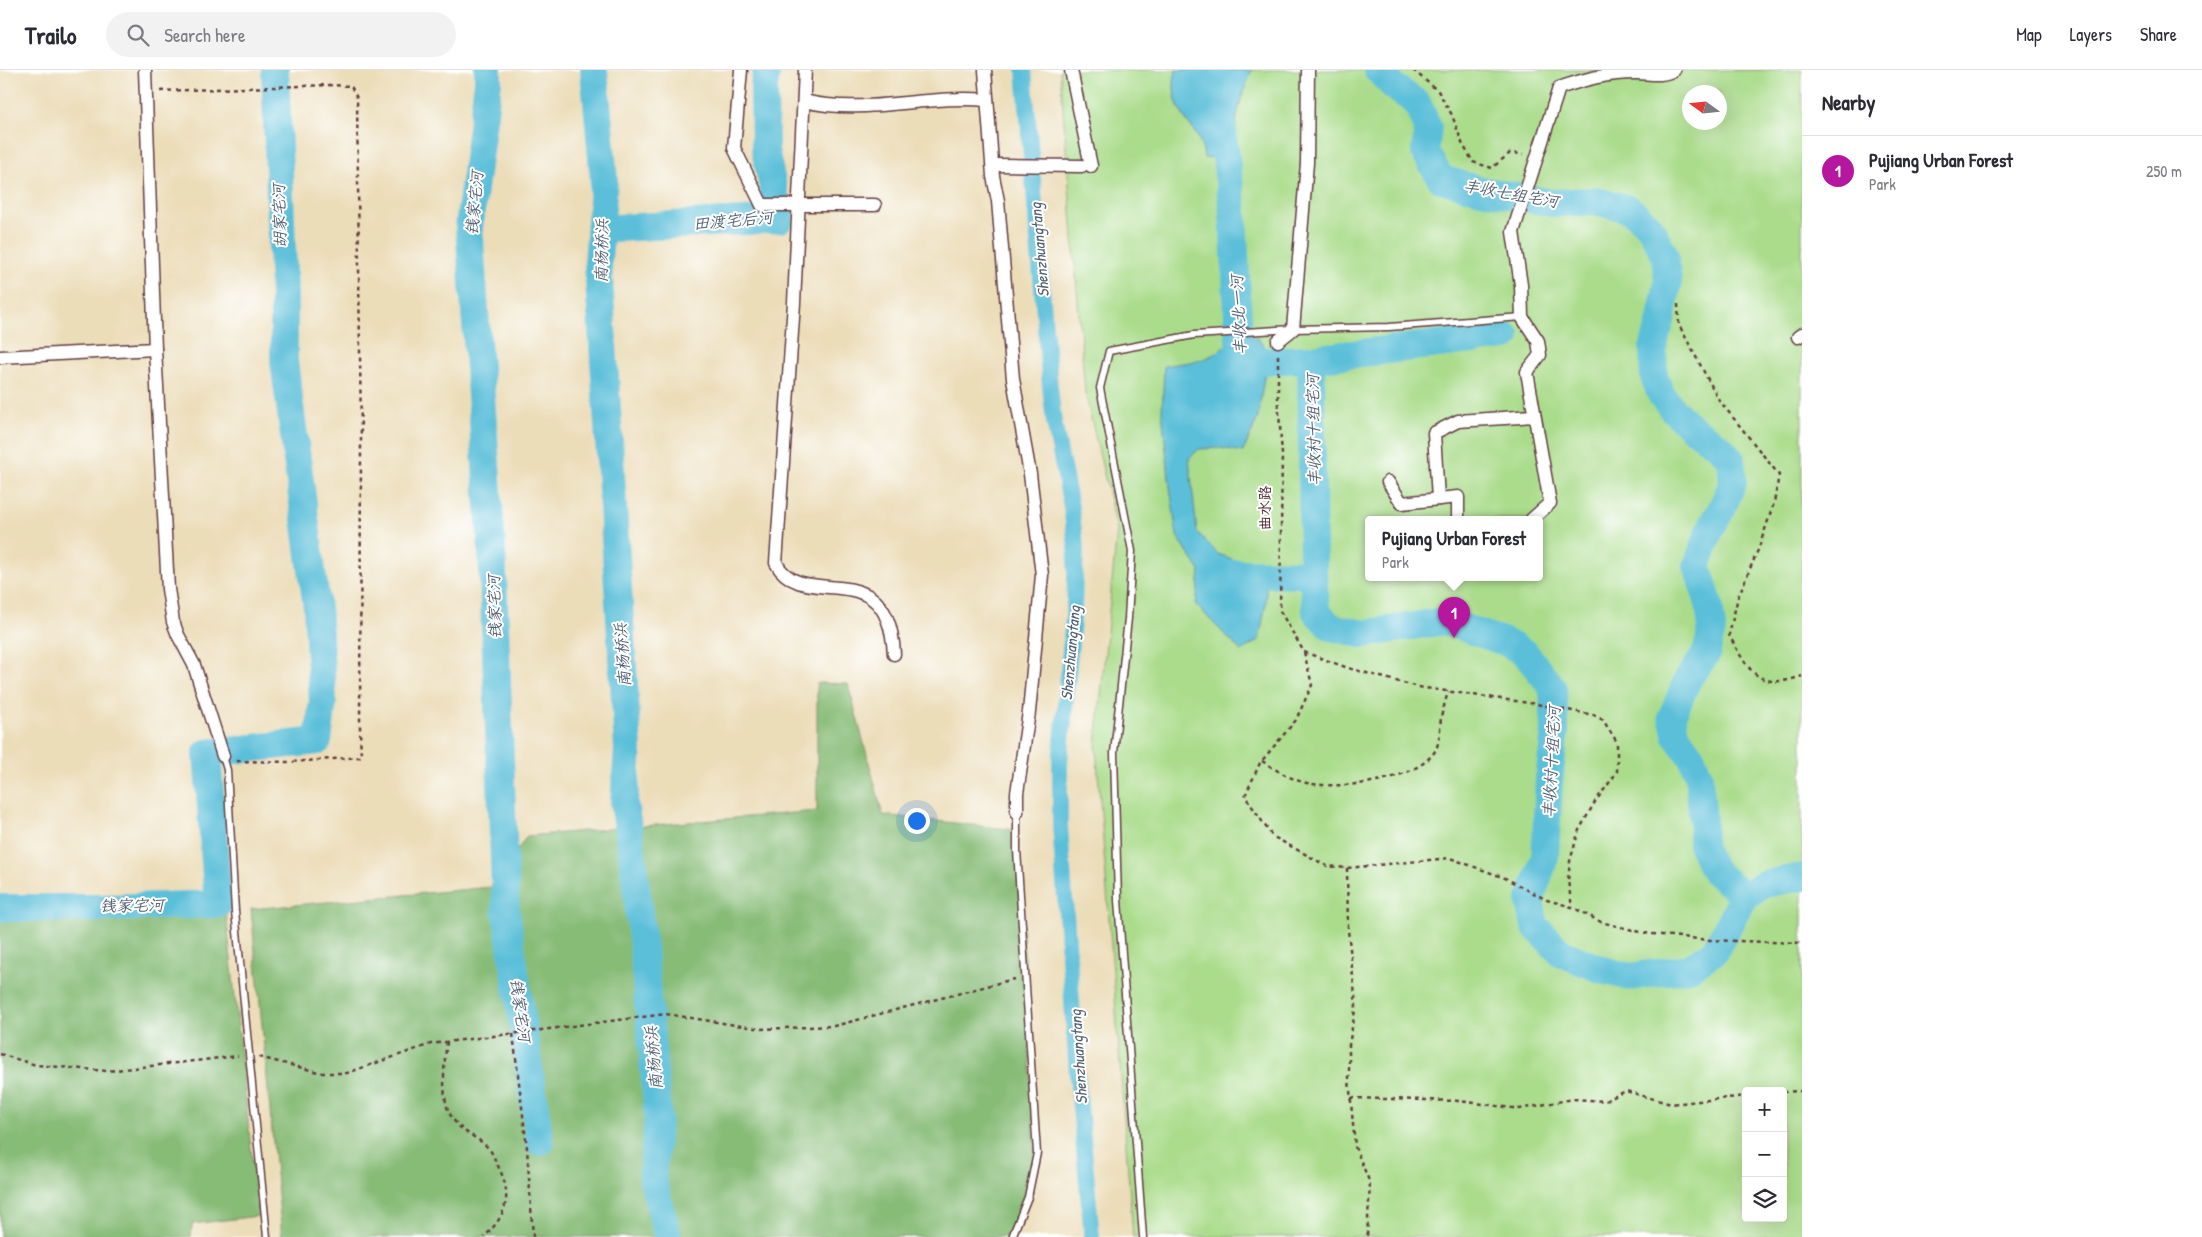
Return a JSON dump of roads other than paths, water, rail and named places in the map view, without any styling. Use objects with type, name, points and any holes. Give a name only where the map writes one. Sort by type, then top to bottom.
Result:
[{"type":"street","points":[[145,70],[155,349],[168,589],[173,622],[194,665],[222,754]]},
{"type":"street","points":[[741,70],[734,148],[762,205],[875,205]]},
{"type":"street","points":[[806,70],[795,206],[794,303],[776,563],[780,572],[808,585],[858,590],[871,597],[880,607],[893,634],[894,654]]},
{"type":"street","points":[[985,70],[987,100],[997,165],[1013,379],[1030,474],[1042,575],[1029,712],[1017,793],[1017,812]]},
{"type":"street","points":[[997,165],[1087,166],[1071,70]]},
{"type":"street","points":[[1278,340],[1293,329],[1307,164],[1308,70]]},
{"type":"street","points":[[1535,516],[1550,503],[1527,372],[1540,355],[1538,341],[1522,317],[1513,232],[1559,88],[1589,77],[1636,73],[1664,75],[1674,70]]},
{"type":"street","points":[[804,101],[824,106],[875,107],[930,99],[963,98],[987,100]]},
{"type":"street","points":[[0,357],[155,349]]},
{"type":"street","points":[[1438,499],[1434,433],[1458,421],[1534,416]]},
{"type":"street","points":[[1388,482],[1402,503],[1458,497],[1458,516]]},
{"type":"lane","points":[[1143,1237],[1118,900],[1114,753],[1128,618],[1132,551],[1100,388],[1109,351],[1194,335],[1293,329],[1389,327],[1522,317]]},
{"type":"lane","points":[[222,754],[227,770],[235,911],[267,1237]]},
{"type":"lane","points":[[1012,1237],[1028,1197],[1037,1152],[1017,850],[1017,812]]},
{"type":"water","points":[[1176,70],[1252,70],[1243,92],[1236,122],[1237,156],[1204,158],[1197,136],[1179,109],[1175,98]]},
{"type":"water","points":[[1257,338],[1268,351],[1258,417],[1243,452],[1221,448],[1199,449],[1189,458],[1197,532],[1218,554],[1246,564],[1266,566],[1266,603],[1259,640],[1241,651],[1196,605],[1200,571],[1177,536],[1162,412],[1164,366],[1192,362],[1209,357],[1223,348],[1230,340]]},
{"type":"waterway","name":"钱家宅河","points":[[0,908],[103,908],[218,904],[207,753],[318,741],[323,701],[317,608],[284,361],[284,295],[275,70]]},
{"type":"waterway","name":"钱家宅河","points":[[488,70],[469,227],[492,550],[506,912],[540,1142]]},
{"type":"waterway","name":"南杨桥浜","points":[[594,70],[604,180],[598,263],[628,749],[624,803],[632,851],[644,957],[658,1118],[652,1177],[668,1237]]},
{"type":"waterway","name":"田渡宅后河","points":[[600,229],[780,219],[765,150],[764,86],[767,70]]},
{"type":"waterway","name":"Shenzhuangtang","points":[[1024,70],[1050,387],[1054,422],[1071,507],[1076,546],[1074,607],[1060,763],[1060,825],[1077,1074],[1092,1237]]},
{"type":"waterway","name":"丰收北一河","points":[[1215,70],[1233,212],[1240,362],[1247,375]]},
{"type":"waterway","name":"丰收七组宅河","points":[[1378,70],[1394,87],[1417,103],[1428,127],[1425,152],[1441,179],[1481,190],[1553,203],[1595,201],[1629,209],[1650,227],[1665,256],[1668,281],[1661,320],[1653,349],[1654,377],[1662,396],[1674,411],[1691,427],[1721,448],[1731,460],[1733,482],[1710,530],[1697,566],[1709,604],[1712,629],[1706,654],[1688,679],[1672,716],[1677,737],[1692,758],[1699,777],[1703,822],[1702,846],[1714,871],[1744,896]]},
{"type":"waterway","name":"丰收村十组宅河","points":[[1506,336],[1311,359],[1313,574],[1316,612],[1331,627],[1363,634],[1444,621],[1505,642],[1525,653],[1553,688],[1555,732],[1549,779],[1545,857],[1530,901],[1535,926],[1561,953],[1603,970],[1629,977],[1689,968],[1714,952],[1744,896],[1764,884],[1802,877]]},
{"type":"waterway","points":[[1240,362],[1311,359]]},
{"type":"waterway","name":"丰收北一河","points":[[1228,573],[1313,574]]},
{"type":"place","name":"Pujiang Urban Forest","points":[[1454,638]]},
{"type":"water label","name":"胡家宅河","points":[[279,216]]}]
